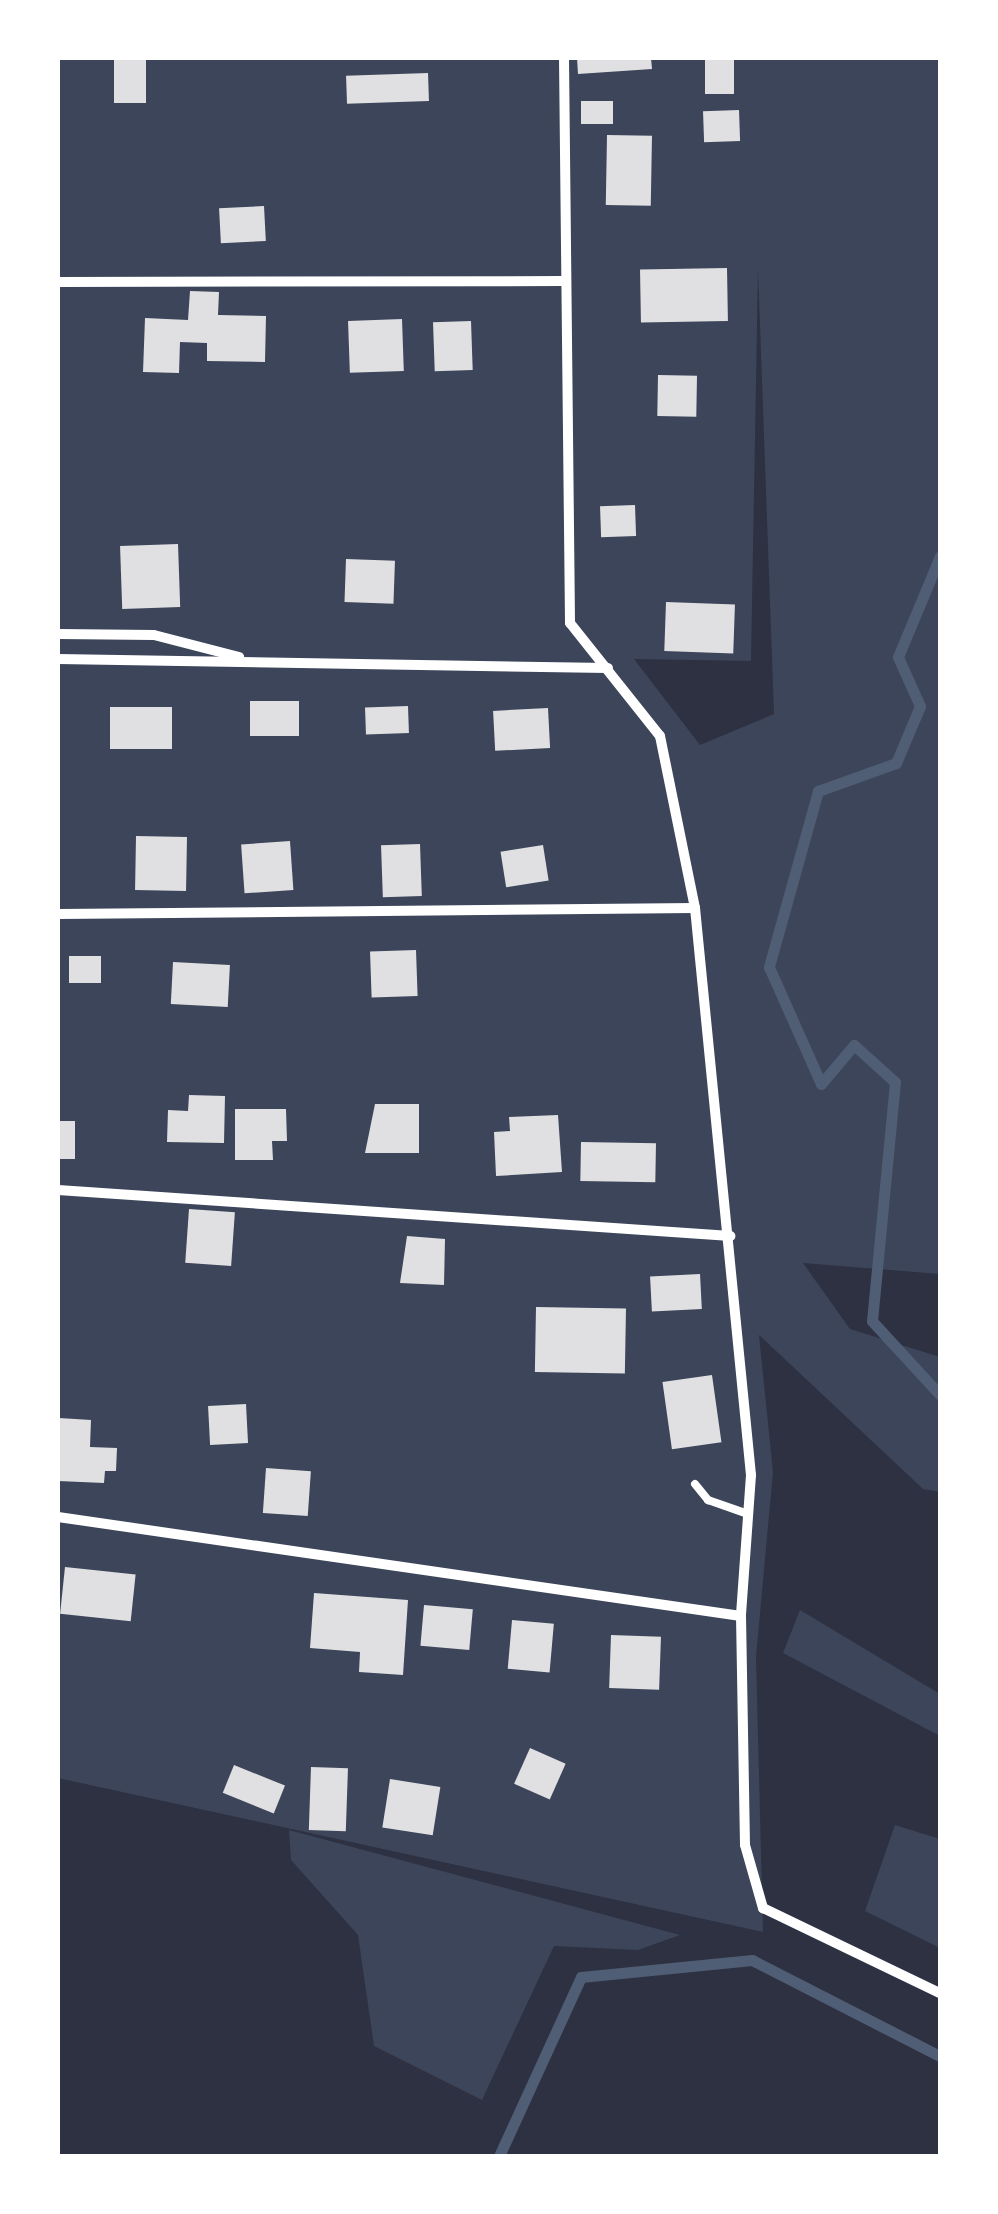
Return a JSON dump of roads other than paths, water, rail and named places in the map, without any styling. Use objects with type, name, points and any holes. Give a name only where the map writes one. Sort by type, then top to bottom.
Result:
[{"type":"street","points":[[564,58],[563,281],[570,623],[660,736],[695,908],[730,1236],[748,1514],[741,1616],[745,1845],[762,1908],[940,1993]]},
{"type":"street","points":[[58,282],[563,281]]},
{"type":"street","points":[[58,634],[154,636],[258,662]]},
{"type":"street","points":[[58,659],[608,668]]},
{"type":"street","points":[[58,914],[695,908]]},
{"type":"street","points":[[58,1190],[730,1236]]},
{"type":"street","points":[[58,1517],[741,1616]]},
{"type":"lane","points":[[695,1484],[708,1500],[748,1514]]},
{"type":"waterway","points":[[940,556],[898,657],[920,706],[896,763],[818,791],[769,967],[821,1084],[854,1045],[895,1082],[872,1321],[940,1395]]},
{"type":"waterway","points":[[499,2156],[581,1977],[752,1960],[940,2056]]}]
